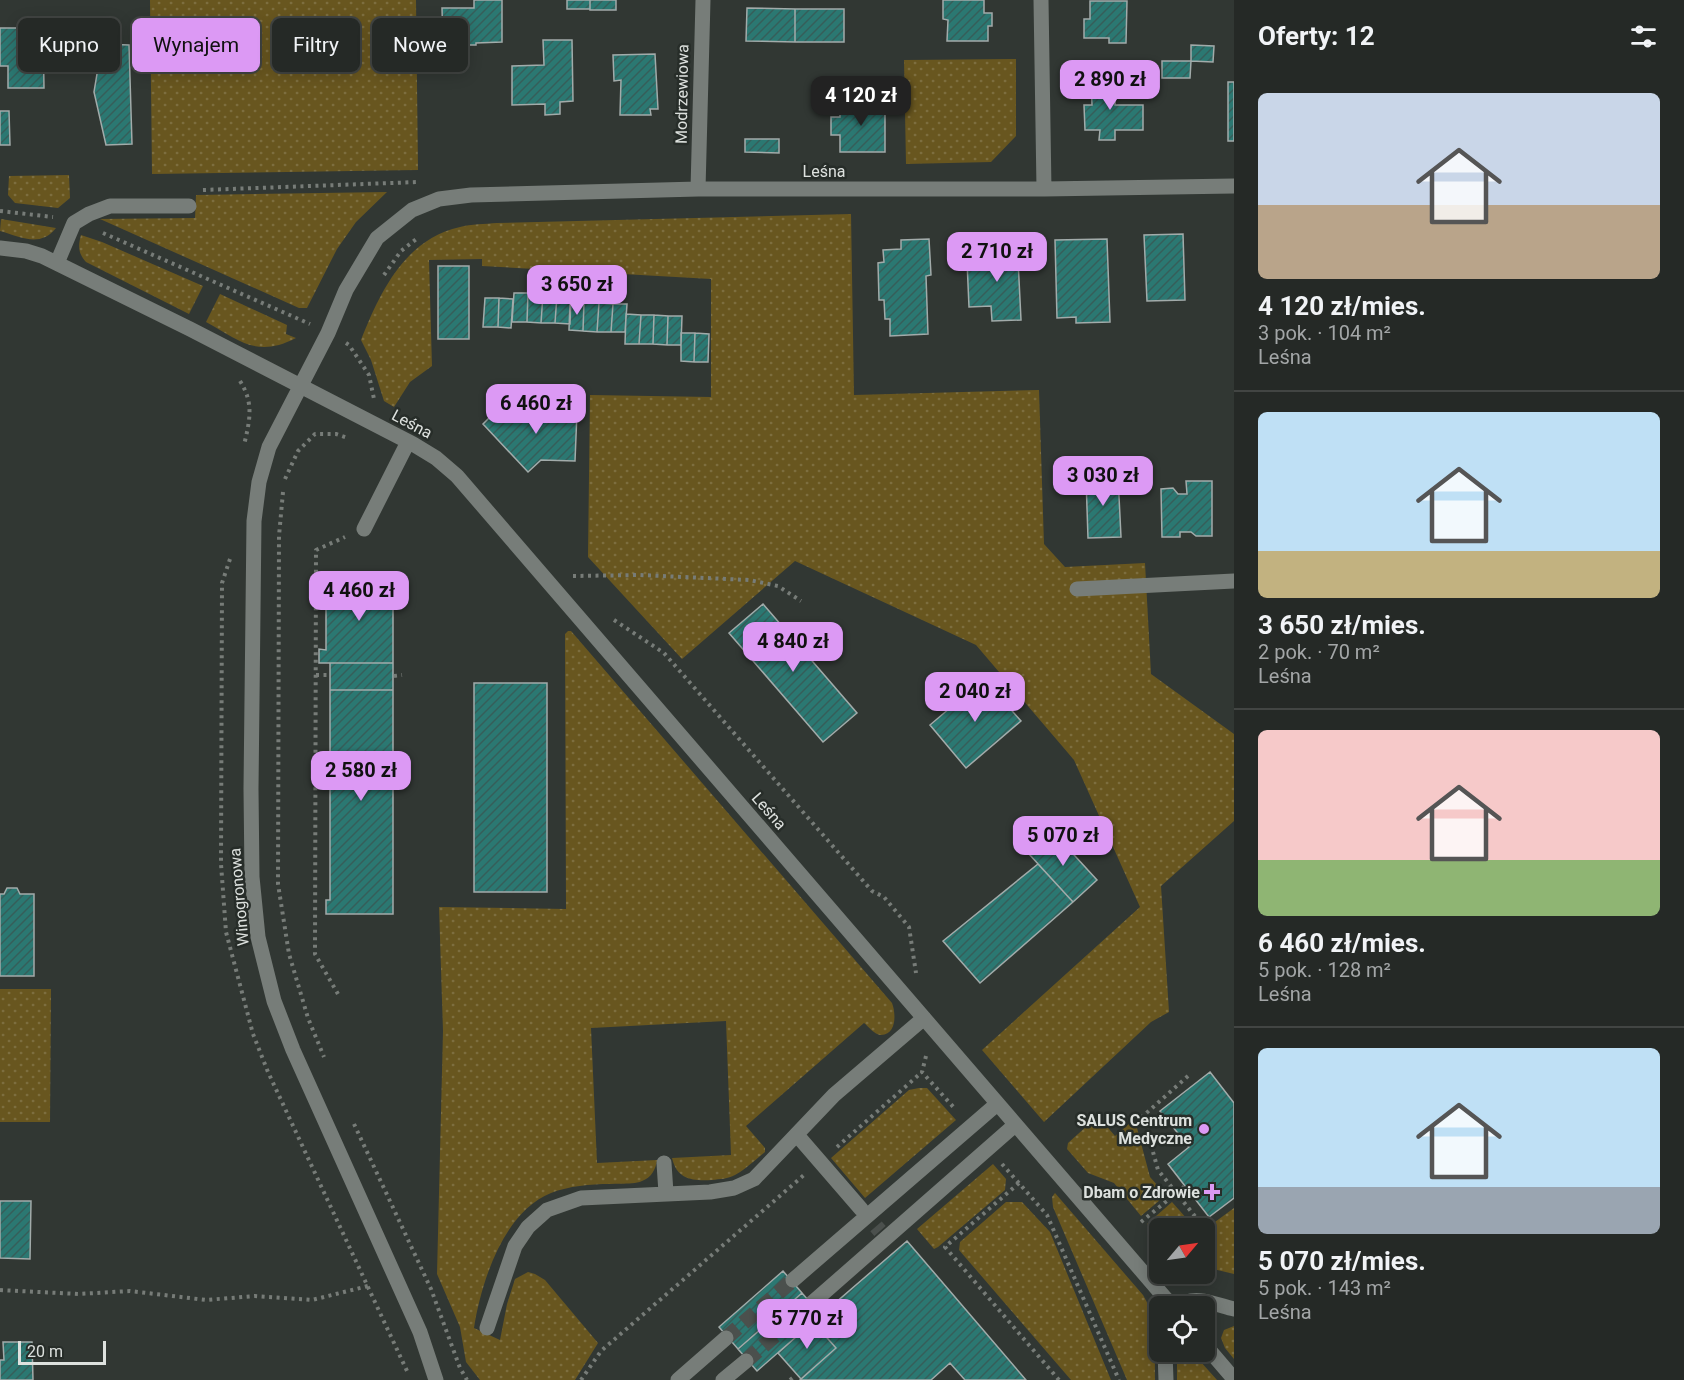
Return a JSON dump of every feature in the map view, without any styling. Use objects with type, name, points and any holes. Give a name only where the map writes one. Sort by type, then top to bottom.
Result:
[{"type":"street","name":"Modrzewiowa","points":[[698,189],[703,0]]},
{"type":"street","points":[[1041,0],[1044,189]]},
{"type":"street","name":"Leśna","points":[[300,386],[328,333],[346,290],[377,238],[412,210],[440,199],[471,195],[698,189],[1044,189],[1234,186]]},
{"type":"street","points":[[57,263],[74,223],[100,209],[110,206],[189,206]]},
{"type":"street","name":"Leśna","points":[[0,248],[27,251],[57,263],[408,441],[436,458],[457,476],[1163,1296]]},
{"type":"street","name":"Winogronowa","points":[[300,386],[269,447],[259,482],[254,521],[251,789],[252,877],[258,938],[274,1001],[293,1050],[420,1332],[436,1380]]},
{"type":"street","points":[[364,529],[408,441]]},
{"type":"street","points":[[1077,589],[1234,581]]},
{"type":"street","points":[[487,1328],[515,1246],[536,1218],[557,1205],[581,1198],[718,1191],[746,1184],[763,1172],[834,1095],[924,1018]]},
{"type":"street","points":[[793,1280],[997,1104]]},
{"type":"street","points":[[812,1303],[883,1235],[1015,1125]]},
{"type":"street","points":[[797,1135],[861,1209]]},
{"type":"street","points":[[664,1163],[666,1193]]},
{"type":"street","points":[[1215,1305],[1234,1309]]},
{"type":"street","points":[[678,1380],[726,1338]]},
{"type":"street","points":[[1215,1357],[1234,1379]]},
{"type":"street","points":[[723,1380],[746,1361]]},
{"type":"street","points":[[1165,1362],[1166,1380]]},
{"type":"path","points":[[195,190],[429,182]]},
{"type":"path","points":[[0,211],[59,218]]},
{"type":"path","points":[[381,279],[401,251],[423,233]]},
{"type":"path","points":[[112,236],[307,323]]},
{"type":"path","points":[[353,336],[349,345],[369,375],[375,405]]},
{"type":"path","points":[[327,1066],[308,1018],[289,954],[278,884],[279,536],[284,483],[298,451],[315,434],[336,434],[356,441]]},
{"type":"path","points":[[338,994],[315,954],[316,550],[364,529]]},
{"type":"path","points":[[567,576],[640,575],[756,581],[784,589],[801,601]]},
{"type":"path","points":[[605,615],[664,653],[872,891],[884,897],[909,927],[918,983]]},
{"type":"path","points":[[316,675],[329,675]]},
{"type":"path","points":[[394,676],[402,675]]},
{"type":"path","points":[[581,1380],[601,1351],[922,1072],[927,1053],[909,1031]]},
{"type":"path","points":[[922,1072],[971,1128]]},
{"type":"path","points":[[1188,1076],[1143,1116],[1158,1170],[1196,1218]]},
{"type":"path","points":[[350,1117],[431,1289],[460,1368],[467,1380]]},
{"type":"path","points":[[989,1147],[1047,1215],[1119,1380]]},
{"type":"path","points":[[1019,1183],[945,1247],[1059,1380]]},
{"type":"path","points":[[1141,1222],[1185,1186]]},
{"type":"path","points":[[0,1290],[78,1294],[130,1291],[206,1300],[255,1296],[312,1300],[368,1286]]},
{"type":"path","points":[[790,1380],[795,1376]]},
{"type":"shaded area","points":[[150,0],[416,0],[416,18],[372,18],[372,72],[417,72],[418,170],[152,174],[151,72],[260,72],[260,18],[150,18]]},
{"type":"shaded area","points":[[1016,59],[1016,136],[991,162],[906,164],[904,60]]},
{"type":"shaded area","points":[[69,175],[70,198],[58,208],[15,203],[8,195],[9,176]]},
{"type":"shaded area","points":[[387,192],[356,222],[337,249],[307,308],[299,308],[100,219],[195,218],[196,195]]},
{"type":"shaded area","points":[[851,214],[854,395],[1039,390],[1044,544],[1065,567],[1145,563],[1151,674],[1234,734],[1234,821],[1161,886],[1169,1012],[1151,1022],[1044,1122],[982,1050],[1140,907],[1074,760],[976,645],[795,561],[682,659],[588,557],[590,395],[711,397],[711,279],[482,266],[482,259],[429,260],[432,366],[410,382],[394,407],[384,401],[371,360],[361,340],[386,286],[410,255],[441,233],[460,227],[497,223]]},
{"type":"shaded area","points":[[1,219],[56,228],[43,238],[23,238],[0,231]]},
{"type":"shaded area","points":[[81,235],[203,286],[189,314],[86,262],[79,249]]},
{"type":"shaded area","points":[[220,294],[287,325],[286,334],[296,338],[270,347],[259,347],[239,341],[206,322]]},
{"type":"shaded area","points":[[571,631],[892,1003],[894,1023],[890,1032],[880,1035],[864,1023],[746,1126],[765,1148],[765,1152],[739,1173],[724,1179],[705,1180],[687,1178],[682,1175],[674,1165],[672,1158],[731,1155],[726,1021],[591,1028],[597,1163],[657,1160],[656,1167],[648,1178],[638,1182],[595,1184],[551,1193],[534,1202],[520,1216],[507,1232],[497,1251],[482,1291],[474,1328],[500,1340],[515,1279],[528,1272],[545,1280],[598,1343],[575,1380],[480,1380],[466,1362],[460,1327],[437,1274],[443,1031],[439,907],[566,909],[565,634]]},
{"type":"shaded area","points":[[0,989],[51,989],[50,1122],[0,1122]]},
{"type":"shaded area","points":[[927,1088],[956,1120],[865,1198],[831,1158],[909,1090]]},
{"type":"shaded area","points":[[1098,1116],[1115,1136],[1133,1123],[1137,1128],[1150,1177],[1166,1195],[1141,1216],[1114,1183],[1088,1173],[1067,1149],[1068,1143]]},
{"type":"shaded area","points":[[993,1164],[1006,1179],[1005,1190],[934,1249],[917,1229]]},
{"type":"shaded area","points":[[1055,1193],[1143,1295],[1149,1308],[1149,1362],[1155,1362],[1155,1380],[1127,1380],[1053,1207],[1052,1197]]},
{"type":"shaded area","points":[[1006,1202],[1022,1202],[1050,1232],[1111,1380],[1071,1380],[959,1250],[960,1242]]},
{"type":"shaded area","points":[[1172,1202],[1186,1218],[1154,1218]]},
{"type":"shaded area","points":[[1234,1208],[1234,1274],[1215,1269],[1215,1222]]},
{"type":"shaded area","points":[[1234,1326],[1234,1359],[1225,1348],[1221,1338],[1224,1330]]},
{"type":"shaded area","points":[[1177,1362],[1201,1362],[1217,1380],[1177,1380]]},
{"type":"building","points":[[474,0],[502,0],[502,42],[468,45],[468,18],[442,18],[442,8],[474,8]]},
{"type":"building","points":[[567,0],[590,0],[590,9],[567,9]]},
{"type":"building","points":[[590,0],[616,0],[616,10],[590,10]]},
{"type":"building","points":[[943,0],[984,0],[984,13],[992,13],[992,26],[988,26],[988,41],[947,41],[948,20],[943,19]]},
{"type":"building","points":[[1090,1],[1127,1],[1126,43],[1109,43],[1109,38],[1084,38],[1084,19],[1090,19]]},
{"type":"building","points":[[747,8],[795,9],[795,42],[746,41]]},
{"type":"building","points":[[795,9],[844,9],[844,42],[795,42]]},
{"type":"building","points":[[0,28],[18,28],[18,72],[44,72],[44,88],[8,88],[8,66],[0,66]]},
{"type":"building","points":[[543,40],[572,40],[573,101],[560,102],[560,114],[545,115],[545,104],[512,105],[512,66],[544,65]]},
{"type":"building","points":[[120,45],[129,45],[132,144],[106,145],[94,92],[97,72],[120,72]]},
{"type":"building","points":[[1191,45],[1214,46],[1213,62],[1191,61]]},
{"type":"building","points":[[655,54],[658,109],[650,109],[651,115],[620,115],[621,80],[614,81],[613,55]]},
{"type":"building","points":[[1162,61],[1191,61],[1190,78],[1162,78]]},
{"type":"building","points":[[1091,78],[1115,78],[1115,105],[1143,105],[1143,130],[1115,130],[1115,140],[1099,140],[1100,130],[1085,130],[1084,105],[1092,105]]},
{"type":"building","points":[[1228,82],[1234,82],[1234,141],[1228,141]]},
{"type":"building","points":[[866,100],[885,100],[885,152],[840,152],[840,135],[831,135],[831,117],[840,117],[840,105],[866,105]]},
{"type":"building","points":[[0,111],[9,111],[10,145],[0,145]]},
{"type":"building","points":[[745,139],[779,139],[779,153],[745,152]]},
{"type":"building","points":[[1183,234],[1185,300],[1147,301],[1144,235]]},
{"type":"building","points":[[929,239],[931,275],[926,276],[928,334],[890,336],[890,319],[885,319],[884,300],[879,300],[878,263],[884,262],[883,250],[901,249],[901,240]]},
{"type":"building","points":[[1017,239],[1021,320],[992,321],[991,306],[969,307],[967,261],[998,260],[997,240]]},
{"type":"building","points":[[1107,239],[1110,322],[1076,323],[1076,317],[1057,318],[1055,240]]},
{"type":"building","points":[[438,266],[469,266],[469,339],[438,339]]},
{"type":"building","points":[[514,293],[528,293],[527,322],[512,322]]},
{"type":"building","points":[[528,293],[543,294],[541,323],[527,322]]},
{"type":"building","points":[[543,294],[557,295],[555,323],[541,323]]},
{"type":"building","points":[[557,295],[571,296],[570,324],[555,323]]},
{"type":"building","points":[[485,298],[499,298],[498,327],[483,327]]},
{"type":"building","points":[[499,298],[513,299],[511,328],[498,327]]},
{"type":"building","points":[[570,302],[584,302],[583,331],[569,330]]},
{"type":"building","points":[[584,302],[599,303],[597,332],[583,331]]},
{"type":"building","points":[[599,303],[613,304],[611,332],[597,332]]},
{"type":"building","points":[[613,304],[627,304],[625,332],[611,332]]},
{"type":"building","points":[[626,314],[641,315],[639,344],[625,344]]},
{"type":"building","points":[[641,315],[654,315],[653,344],[639,344]]},
{"type":"building","points":[[654,315],[668,316],[667,345],[653,344]]},
{"type":"building","points":[[668,316],[682,316],[681,345],[667,345]]},
{"type":"building","points":[[681,333],[695,333],[694,362],[681,361]]},
{"type":"building","points":[[695,333],[709,334],[708,362],[694,362]]},
{"type":"building","points":[[496,411],[577,412],[575,461],[541,460],[528,472],[483,424]]},
{"type":"building","points":[[1118,476],[1121,537],[1088,538],[1086,478]]},
{"type":"building","points":[[1186,481],[1212,481],[1212,536],[1196,536],[1191,532],[1180,532],[1180,537],[1162,537],[1161,489],[1173,488],[1178,494],[1187,494]]},
{"type":"building","points":[[326,580],[393,580],[393,663],[319,663],[319,649],[326,650]]},
{"type":"building","points":[[763,604],[857,713],[823,742],[729,633]]},
{"type":"building","points":[[330,663],[393,663],[393,690],[330,690]]},
{"type":"building","points":[[984,679],[1021,721],[966,768],[930,725]]},
{"type":"building","points":[[474,683],[547,683],[547,892],[474,892]]},
{"type":"building","points":[[330,690],[393,690],[393,914],[326,914],[326,900],[330,900]]},
{"type":"building","points":[[1053,832],[1097,880],[1073,902],[1029,854]]},
{"type":"building","points":[[1038,864],[1073,902],[980,983],[943,941]]},
{"type":"building","points":[[7,888],[17,888],[20,894],[34,894],[34,976],[0,976],[0,894],[4,894]]},
{"type":"building","name":"SALUS Centrum Medyczne","points":[[1210,1072],[1234,1103],[1234,1198],[1209,1217],[1168,1164],[1189,1147],[1160,1111]]},
{"type":"building","points":[[0,1201],[31,1201],[30,1259],[0,1258]]},
{"type":"building","points":[[907,1241],[1026,1380],[965,1380],[950,1363],[931,1380],[800,1380],[836,1348],[813,1322]]},
{"type":"building","points":[[783,1271],[802,1293],[738,1349],[719,1327]]},
{"type":"building","points":[[802,1293],[821,1315],[757,1371],[738,1349]]},
{"type":"building","points":[[813,1322],[836,1348],[801,1379],[778,1353]]},
{"type":"building","points":[[3,1342],[32,1342],[33,1380],[0,1380],[0,1360],[4,1360]]},
{"type":"tunnel","points":[[861,1209],[880,1231]]},
{"type":"tunnel","points":[[726,1338],[793,1280]]},
{"type":"tunnel","points":[[746,1361],[812,1303]]},
{"type":"place","name":"SALUS Centrum Medyczne","points":[[1204,1129]]},
{"type":"place","name":"Dbam o Zdrowie","points":[[1212,1192]]}]
